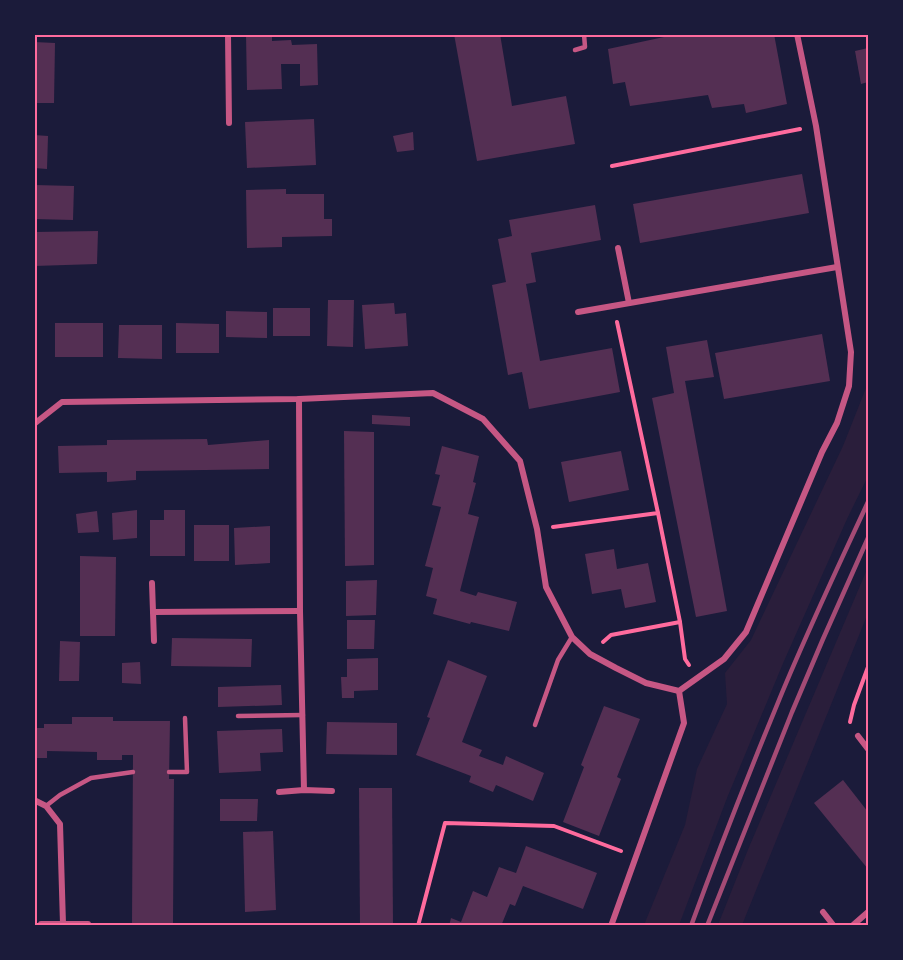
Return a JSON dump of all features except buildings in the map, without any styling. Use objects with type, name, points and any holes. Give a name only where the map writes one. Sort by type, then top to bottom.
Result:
[{"type":"street","points":[[228,34],[229,123]]},
{"type":"street","points":[[34,424],[62,402],[299,399],[433,393],[483,418],[520,461],[537,529],[546,587],[572,637],[590,654],[616,669],[646,683],[678,692],[724,659],[746,632],[822,452],[837,423],[849,386],[851,352],[816,126],[797,34]]},
{"type":"street","points":[[618,248],[629,303]]},
{"type":"street","points":[[578,312],[837,267]]},
{"type":"street","points":[[299,399],[304,790]]},
{"type":"street","points":[[152,583],[154,641]]},
{"type":"street","points":[[153,612],[300,611]]},
{"type":"street","points":[[611,926],[684,723],[678,692]]},
{"type":"street","points":[[858,736],[868,750]]},
{"type":"street","points":[[279,792],[332,791]]},
{"type":"street","points":[[34,800],[46,806],[60,825],[63,924]]},
{"type":"street","points":[[823,912],[834,926]]},
{"type":"street","points":[[852,926],[868,912]]},
{"type":"street","points":[[38,925],[89,925]]},
{"type":"lane","points":[[575,50],[585,47],[584,34]]},
{"type":"lane","points":[[536,725],[558,660],[572,637]]},
{"type":"lane","points":[[237,716],[303,715]]},
{"type":"lane","points":[[169,772],[188,772],[185,718]]},
{"type":"lane","points":[[46,806],[60,795],[91,778],[133,772]]},
{"type":"path","points":[[612,165],[816,126]]},
{"type":"path","points":[[614,306],[680,622],[685,659],[698,679]]},
{"type":"path","points":[[537,529],[658,513]]},
{"type":"path","points":[[590,654],[611,635],[680,622]]},
{"type":"path","points":[[858,736],[850,722],[868,667]]},
{"type":"path","points":[[418,926],[445,823],[554,826],[636,856]]},
{"type":"shaded area","points":[[868,383],[868,476],[784,661],[727,798],[679,925],[644,925],[685,825],[697,769],[727,704],[725,673],[751,640],[843,446]]},
{"type":"shaded area","points":[[868,567],[868,613],[742,925],[718,925],[747,852]]},
{"type":"railway","points":[[691,926],[788,679],[868,502]]},
{"type":"railway","points":[[707,926],[792,712],[868,538]]}]
